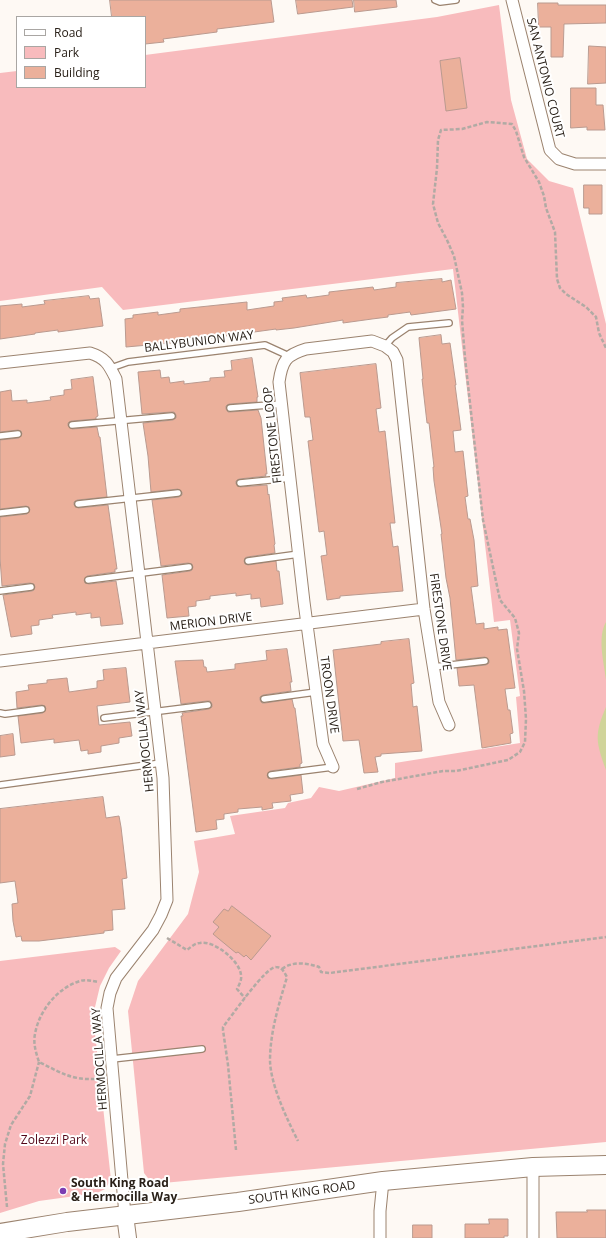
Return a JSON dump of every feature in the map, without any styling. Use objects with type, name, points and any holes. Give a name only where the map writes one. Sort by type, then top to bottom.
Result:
[{"type":"main road","name":"SOUTH KING ROAD","points":[[0,1233],[125,1215],[238,1202],[383,1181],[533,1168],[606,1165]]},
{"type":"street","name":"SAN ANTONIO COURT","points":[[512,0],[550,150],[559,159],[575,164],[606,164]]},
{"type":"street","points":[[289,356],[306,349],[372,341],[385,346]]},
{"type":"street","name":"FIRESTONE DRIVE","points":[[385,346],[393,352],[397,360],[424,609],[439,702],[448,725]]},
{"type":"street","points":[[0,363],[90,353],[99,356],[106,361],[111,368]]},
{"type":"street","name":"FIRESTONE LOOP","points":[[289,356],[283,363],[279,382],[307,624]]},
{"type":"street","name":"HERMOCILLA WAY","points":[[111,368],[116,379],[156,711],[161,763],[167,900],[153,930],[116,978],[110,993],[107,1008],[125,1215]]},
{"type":"street","name":"MERION DRIVE","points":[[0,661],[424,609]]},
{"type":"street","name":"TROON DRIVE","points":[[307,624],[323,744],[333,767]]},
{"type":"street","points":[[533,1168],[533,1238]]},
{"type":"street","points":[[380,1238],[380,1211],[383,1181]]},
{"type":"street","points":[[125,1215],[128,1238]]},
{"type":"lane","points":[[435,0],[440,2],[456,0]]},
{"type":"lane","points":[[385,346],[392,338],[408,327],[449,323]]},
{"type":"lane","name":"BALLYBUNION WAY","points":[[111,368],[128,362],[265,345],[289,356]]},
{"type":"lane","points":[[230,408],[282,404]]},
{"type":"lane","points":[[72,426],[172,416]]},
{"type":"lane","points":[[0,436],[18,434]]},
{"type":"lane","points":[[240,483],[290,478]]},
{"type":"lane","points":[[78,504],[178,494]]},
{"type":"lane","points":[[0,513],[26,510]]},
{"type":"lane","points":[[248,561],[299,554]]},
{"type":"lane","points":[[88,580],[188,567]]},
{"type":"lane","points":[[0,591],[31,587]]},
{"type":"lane","points":[[433,667],[485,661]]},
{"type":"lane","points":[[264,699],[316,692]]},
{"type":"lane","points":[[104,718],[208,705]]},
{"type":"lane","points":[[0,713],[5,714],[42,709]]},
{"type":"lane","points":[[0,785],[161,763]]},
{"type":"lane","points":[[271,774],[333,767]]},
{"type":"lane","points":[[112,1059],[202,1049]]},
{"type":"path","points":[[357,789],[382,782],[443,771],[456,771],[508,760],[520,752],[524,742],[526,719],[524,691],[517,649],[519,633],[515,618],[500,600],[483,520],[465,358],[461,287],[454,256],[438,223],[433,204],[438,140],[441,130],[462,129],[487,122],[512,124],[516,131],[524,157],[539,182],[546,208],[555,232],[557,279],[560,288],[566,294],[586,307],[596,317],[599,333],[606,348]]},
{"type":"path","points":[[282,969],[285,966],[297,963],[319,967],[321,972],[330,973],[606,937]]},
{"type":"path","points":[[167,938],[187,950],[200,943],[207,943],[215,946],[234,960],[239,966],[241,975],[237,989],[245,998]]},
{"type":"path","points":[[236,1150],[228,1065],[223,1030],[245,998],[271,968],[277,966],[282,969],[287,977],[273,1029],[270,1062],[275,1087],[284,1112],[298,1141]]},
{"type":"path","points":[[7,1207],[4,1164],[5,1144],[11,1125],[30,1096],[39,1062],[34,1043],[38,1023],[49,1002],[71,985],[81,981],[90,980],[98,982]]},
{"type":"path","points":[[39,1062],[63,1074],[75,1078],[95,1079]]},
{"type":"green space","points":[[499,5],[511,100],[527,159],[549,181],[573,188],[606,324],[606,1142],[163,1183],[151,1182],[144,1173],[128,1011],[138,981],[188,914],[199,872],[194,841],[235,834],[230,816],[285,808],[288,803],[311,798],[319,787],[339,791],[395,778],[395,763],[520,743],[516,697],[520,696],[510,620],[494,622],[453,269],[123,310],[102,287],[0,301],[0,73],[16,71],[16,88],[146,88],[146,55],[437,17]]},
{"type":"green space","name":"Zolezzi Park","points":[[115,947],[121,951],[109,968],[100,986],[95,1007],[95,1033],[111,1180],[105,1189],[97,1193],[39,1201],[0,1213],[0,961]]},
{"type":"shaded area","points":[[606,622],[606,680],[602,635]]},
{"type":"shaded area","points":[[606,707],[606,770],[598,745],[598,732]]},
{"type":"building","points":[[110,0],[271,0],[274,22],[217,29],[217,32],[163,39],[164,42],[146,44],[146,16],[112,16]]},
{"type":"building","points":[[296,0],[352,0],[353,7],[298,14]]},
{"type":"building","points":[[354,0],[396,0],[397,7],[355,12]]},
{"type":"building","points":[[538,3],[558,3],[558,5],[606,5],[606,23],[564,24],[563,57],[551,57],[551,27],[539,27]]},
{"type":"building","points":[[589,46],[606,47],[606,83],[588,84]]},
{"type":"building","points":[[460,58],[467,108],[446,111],[440,61]]},
{"type":"building","points":[[571,88],[596,88],[596,105],[603,105],[605,130],[587,130],[587,127],[571,128]]},
{"type":"building","points":[[584,185],[602,185],[602,214],[589,214],[589,208],[584,208]]},
{"type":"building","points":[[442,279],[442,282],[451,280],[456,309],[411,315],[410,312],[388,315],[388,317],[343,323],[343,320],[294,328],[196,340],[194,337],[171,340],[171,343],[126,347],[125,319],[133,318],[133,315],[158,312],[158,315],[180,312],[180,309],[247,302],[247,310],[274,306],[274,302],[283,301],[282,298],[306,295],[307,298],[329,295],[329,292],[373,287],[374,290],[396,287],[396,283]]},
{"type":"building","points":[[89,296],[90,299],[99,298],[103,326],[58,332],[58,330],[0,339],[0,306],[22,304],[22,307],[45,304],[44,301]]},
{"type":"building","points":[[441,335],[442,344],[450,343],[456,385],[461,430],[453,431],[455,452],[463,451],[468,496],[465,497],[468,519],[470,519],[474,540],[478,586],[471,587],[476,624],[484,623],[484,629],[498,627],[498,630],[507,629],[515,688],[505,689],[513,733],[510,734],[511,743],[482,748],[474,685],[459,686],[457,668],[486,665],[489,663],[489,660],[485,657],[456,660],[450,598],[446,578],[442,534],[434,481],[434,467],[429,423],[427,423],[422,379],[419,338]]},
{"type":"building","points":[[252,358],[258,397],[257,402],[229,404],[226,406],[226,409],[228,412],[258,410],[261,418],[267,474],[265,474],[266,476],[239,479],[236,481],[236,484],[240,487],[267,485],[275,553],[247,557],[244,561],[245,564],[248,565],[276,561],[277,571],[279,571],[283,604],[261,607],[260,598],[251,599],[251,594],[236,596],[236,593],[210,596],[210,599],[196,601],[196,606],[188,607],[189,616],[167,618],[162,575],[190,571],[193,567],[192,564],[188,563],[161,566],[152,500],[179,497],[182,495],[182,492],[178,489],[151,492],[143,423],[173,420],[176,418],[176,415],[174,412],[142,414],[138,372],[160,370],[161,378],[169,377],[170,383],[184,381],[184,384],[210,381],[210,378],[225,377],[224,371],[232,370],[231,361]]},
{"type":"building","points":[[376,364],[381,408],[376,409],[379,432],[385,431],[395,523],[390,523],[393,547],[398,546],[403,591],[340,596],[340,598],[327,600],[321,556],[327,555],[324,531],[319,532],[308,441],[313,440],[310,417],[305,417],[300,373]]},
{"type":"building","points":[[93,377],[98,416],[96,419],[71,421],[68,423],[68,426],[72,429],[97,427],[100,437],[107,497],[77,500],[74,502],[74,505],[78,508],[108,505],[117,569],[115,569],[115,572],[87,576],[84,580],[85,583],[89,584],[116,581],[123,624],[101,626],[100,617],[91,618],[91,613],[76,615],[76,612],[52,615],[53,618],[39,620],[39,625],[31,626],[32,634],[11,637],[3,595],[32,591],[35,587],[34,584],[30,583],[2,586],[0,517],[27,514],[30,510],[29,507],[26,506],[0,509],[0,440],[19,438],[22,434],[21,431],[18,430],[0,432],[0,392],[11,390],[12,401],[27,400],[27,403],[51,400],[50,397],[64,395],[64,390],[72,389],[71,380]]},
{"type":"building","points":[[409,639],[414,683],[411,684],[413,707],[417,706],[422,751],[381,754],[381,756],[375,757],[378,772],[364,773],[359,740],[343,741],[333,650]]},
{"type":"building","points":[[287,649],[292,682],[290,682],[291,691],[263,695],[260,697],[260,700],[262,703],[265,703],[292,699],[295,708],[302,763],[300,764],[300,767],[270,771],[267,775],[268,778],[272,779],[301,775],[303,793],[290,795],[291,801],[272,803],[273,808],[262,810],[262,807],[238,809],[238,812],[224,814],[224,819],[216,820],[217,829],[196,832],[181,716],[183,716],[182,713],[209,709],[212,707],[212,704],[210,701],[207,701],[181,704],[175,661],[203,660],[204,667],[206,667],[207,672],[235,669],[235,664],[267,660],[266,651]]},
{"type":"building","points":[[126,668],[130,702],[97,706],[99,725],[130,722],[132,736],[119,738],[119,743],[101,746],[101,752],[88,754],[88,750],[81,751],[79,740],[54,743],[54,739],[21,743],[18,716],[43,713],[46,709],[45,706],[42,705],[17,708],[16,692],[29,690],[28,685],[47,683],[47,680],[67,678],[69,692],[97,688],[97,681],[104,680],[103,670]]},
{"type":"building","points":[[13,734],[15,755],[0,757],[0,736]]},
{"type":"building","points":[[103,797],[106,818],[119,816],[127,878],[122,879],[125,909],[112,910],[113,930],[104,931],[104,933],[39,941],[22,941],[21,936],[16,937],[13,921],[12,904],[18,903],[15,881],[0,883],[0,809]]},
{"type":"building","points":[[232,906],[271,936],[251,960],[246,955],[244,957],[238,952],[236,953],[213,934],[219,927],[213,922],[224,909],[228,911]]},
{"type":"building","points":[[587,1210],[606,1210],[606,1238],[557,1238],[556,1212],[587,1212]]},
{"type":"building","points":[[489,1219],[508,1219],[508,1236],[504,1236],[504,1238],[465,1238],[465,1224],[489,1224]]},
{"type":"building","points":[[413,1225],[432,1225],[432,1238],[413,1238]]},
{"type":"place","name":"South King Road & Hermocilla Way","points":[[63,1191]]}]
